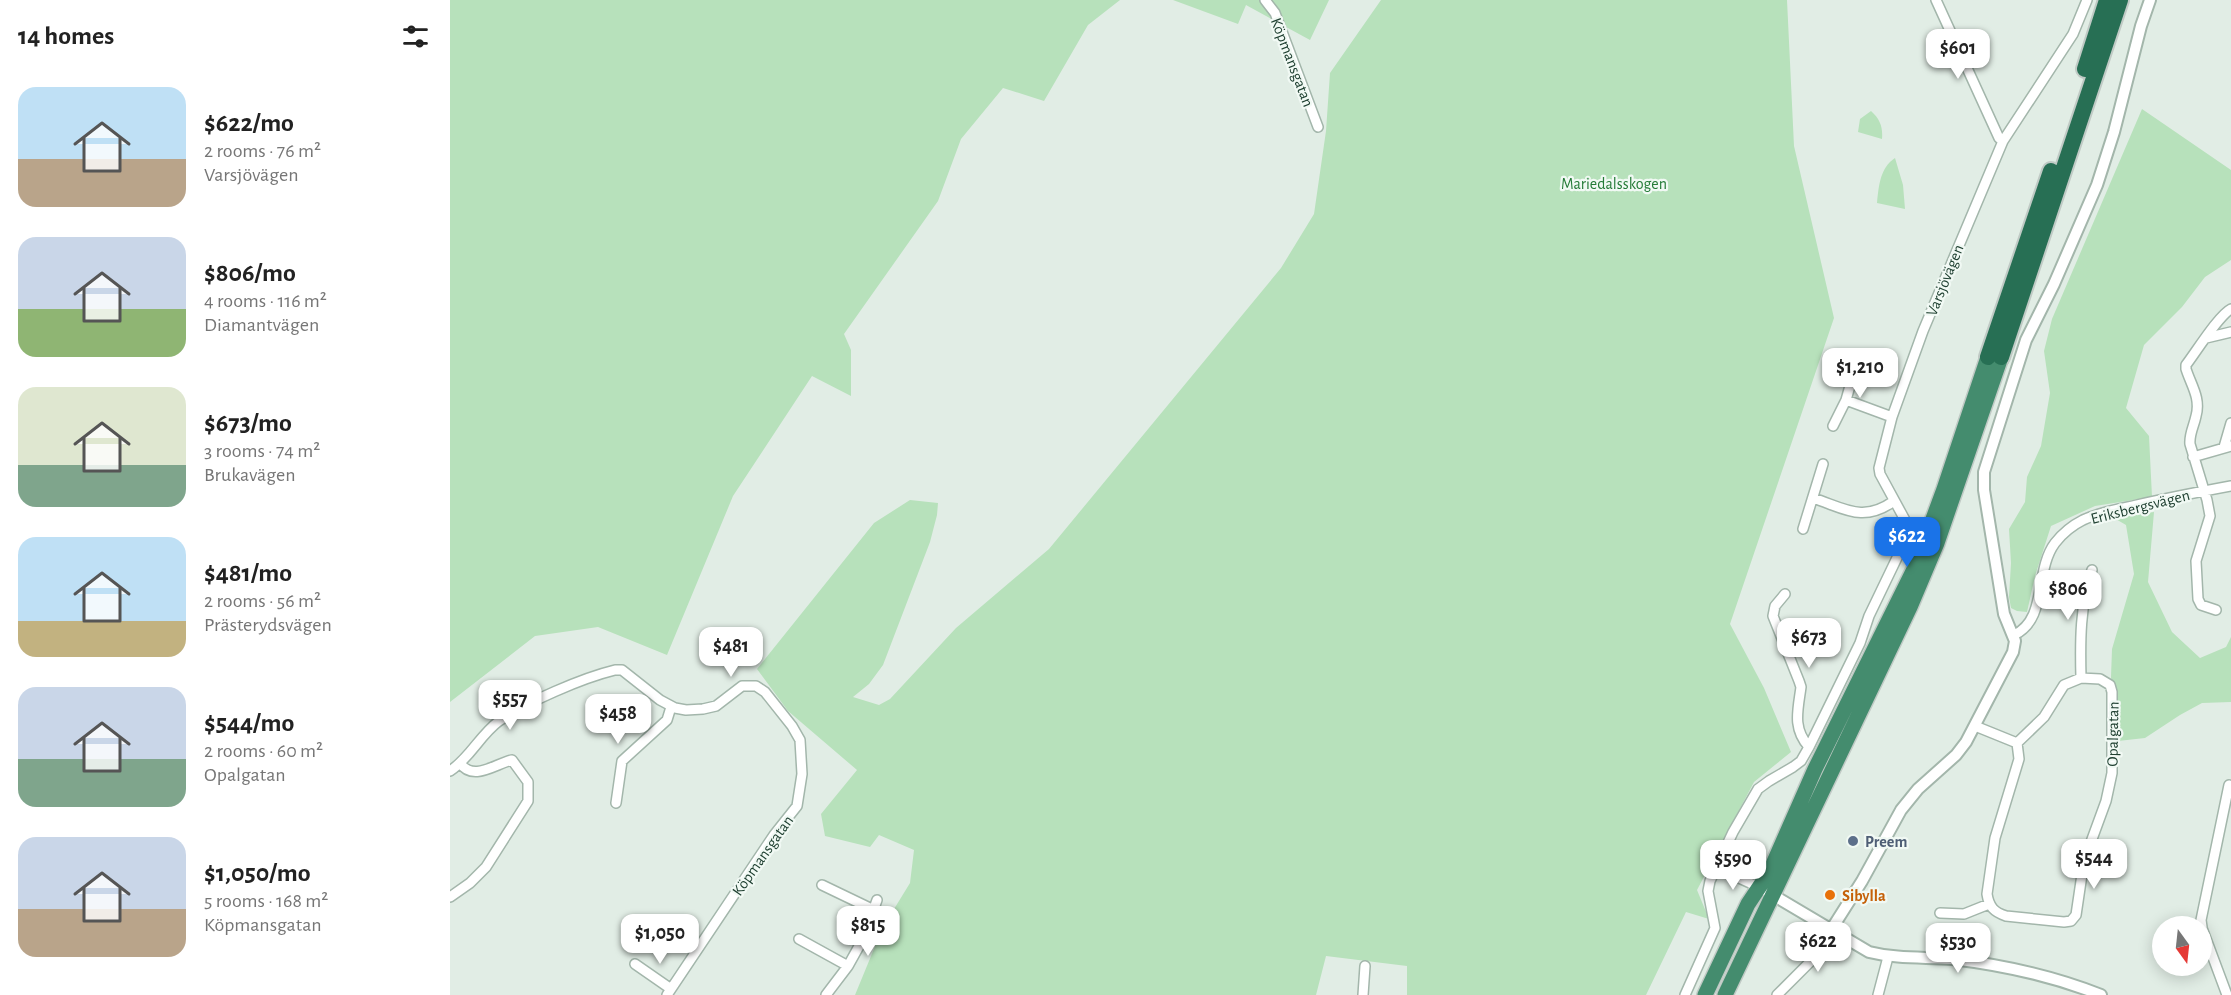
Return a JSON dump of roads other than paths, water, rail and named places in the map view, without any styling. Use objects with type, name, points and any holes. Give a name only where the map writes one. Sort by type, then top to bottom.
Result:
[{"type":"highway","points":[[1725,995],[1767,891],[1924,575],[1937,543],[2107,0]]},
{"type":"highway","points":[[1994,357],[2120,0]]},
{"type":"highway","points":[[1705,995],[1748,904],[1767,891]]},
{"type":"street","name":"Köpmansgatan","points":[[1264,0],[1275,13],[1318,127]]},
{"type":"street","points":[[1936,0],[1999,138],[2003,141]]},
{"type":"street","name":"Varsjövägen","points":[[1685,995],[1715,928],[1708,891],[1710,881],[1752,797],[1769,781],[1801,760],[1809,747],[1860,643],[1869,616],[1906,539],[1906,525],[1879,468],[1892,417],[1923,331],[2003,141],[2073,34],[2087,0]]},
{"type":"street","points":[[1777,995],[1810,962],[1862,881],[1901,810],[1918,789],[1956,755],[1975,726],[2013,652],[2014,635],[2004,614],[1984,490],[1984,472],[2021,354],[2097,185],[2150,0]]},
{"type":"street","points":[[2216,610],[2201,605],[2198,600],[2196,561],[2210,516],[2205,491],[2193,457],[2190,437],[2198,406],[2197,394],[2186,365],[2231,309]]},
{"type":"street","points":[[2206,338],[2231,332]]},
{"type":"street","points":[[1833,426],[1846,400],[1857,361]]},
{"type":"street","points":[[1846,400],[1892,417]]},
{"type":"street","points":[[2193,457],[2228,446],[2231,423]]},
{"type":"street","points":[[1803,529],[1823,464]]},
{"type":"street","name":"Eriksbergsvägen","points":[[2014,635],[2031,622],[2046,561],[2055,543],[2074,525],[2098,514],[2231,486]]},
{"type":"street","points":[[1814,498],[1861,514],[1878,510],[1894,501]]},
{"type":"street","points":[[2017,743],[2044,717],[2064,685],[2081,678],[2080,633],[2087,584],[2092,570]]},
{"type":"street","points":[[1785,594],[1775,606],[1773,616],[1801,687],[1797,726],[1799,734],[1809,747]]},
{"type":"street","points":[[450,771],[499,722],[570,686],[615,670],[622,670],[671,707],[667,720],[622,761],[616,803]]},
{"type":"street","name":"Opalgatan","points":[[1989,904],[1997,914],[2006,916],[2064,922],[2071,921],[2076,915],[2084,861],[2106,801],[2112,773],[2113,754],[2110,685],[2100,679],[2081,678]]},
{"type":"street","name":"Köpmansgatan","points":[[669,992],[774,835],[797,806],[802,774],[800,740],[792,726],[761,688],[754,685],[742,687],[723,702],[710,708],[686,710],[671,707]]},
{"type":"street","points":[[1975,726],[2017,743]]},
{"type":"street","points":[[1940,913],[1964,914],[1989,904],[1987,894],[1995,838],[2019,759],[2017,743]]},
{"type":"street","points":[[450,897],[470,883],[486,867],[528,801],[528,782],[512,760],[473,773],[465,771],[460,763]]},
{"type":"street","points":[[2202,916],[2228,789]]},
{"type":"street","points":[[1717,868],[1767,891],[1869,951],[1888,957],[1947,959],[2001,966],[2033,973],[2101,995]]},
{"type":"street","points":[[822,885],[874,910]]},
{"type":"street","points":[[826,995],[848,966],[863,939],[877,900]]},
{"type":"street","points":[[799,939],[848,966]]},
{"type":"street","points":[[2212,954],[2227,995]]},
{"type":"street","points":[[1878,995],[1888,957]]},
{"type":"street","points":[[634,964],[669,992]]},
{"type":"street","points":[[1363,995],[1365,966]]},
{"type":"place","name":"Preem","points":[[1853,841]]},
{"type":"place","name":"Sibylla","points":[[1830,895]]},
{"type":"park label","name":"Mariedalsskogen","points":[[1614,183]]}]
